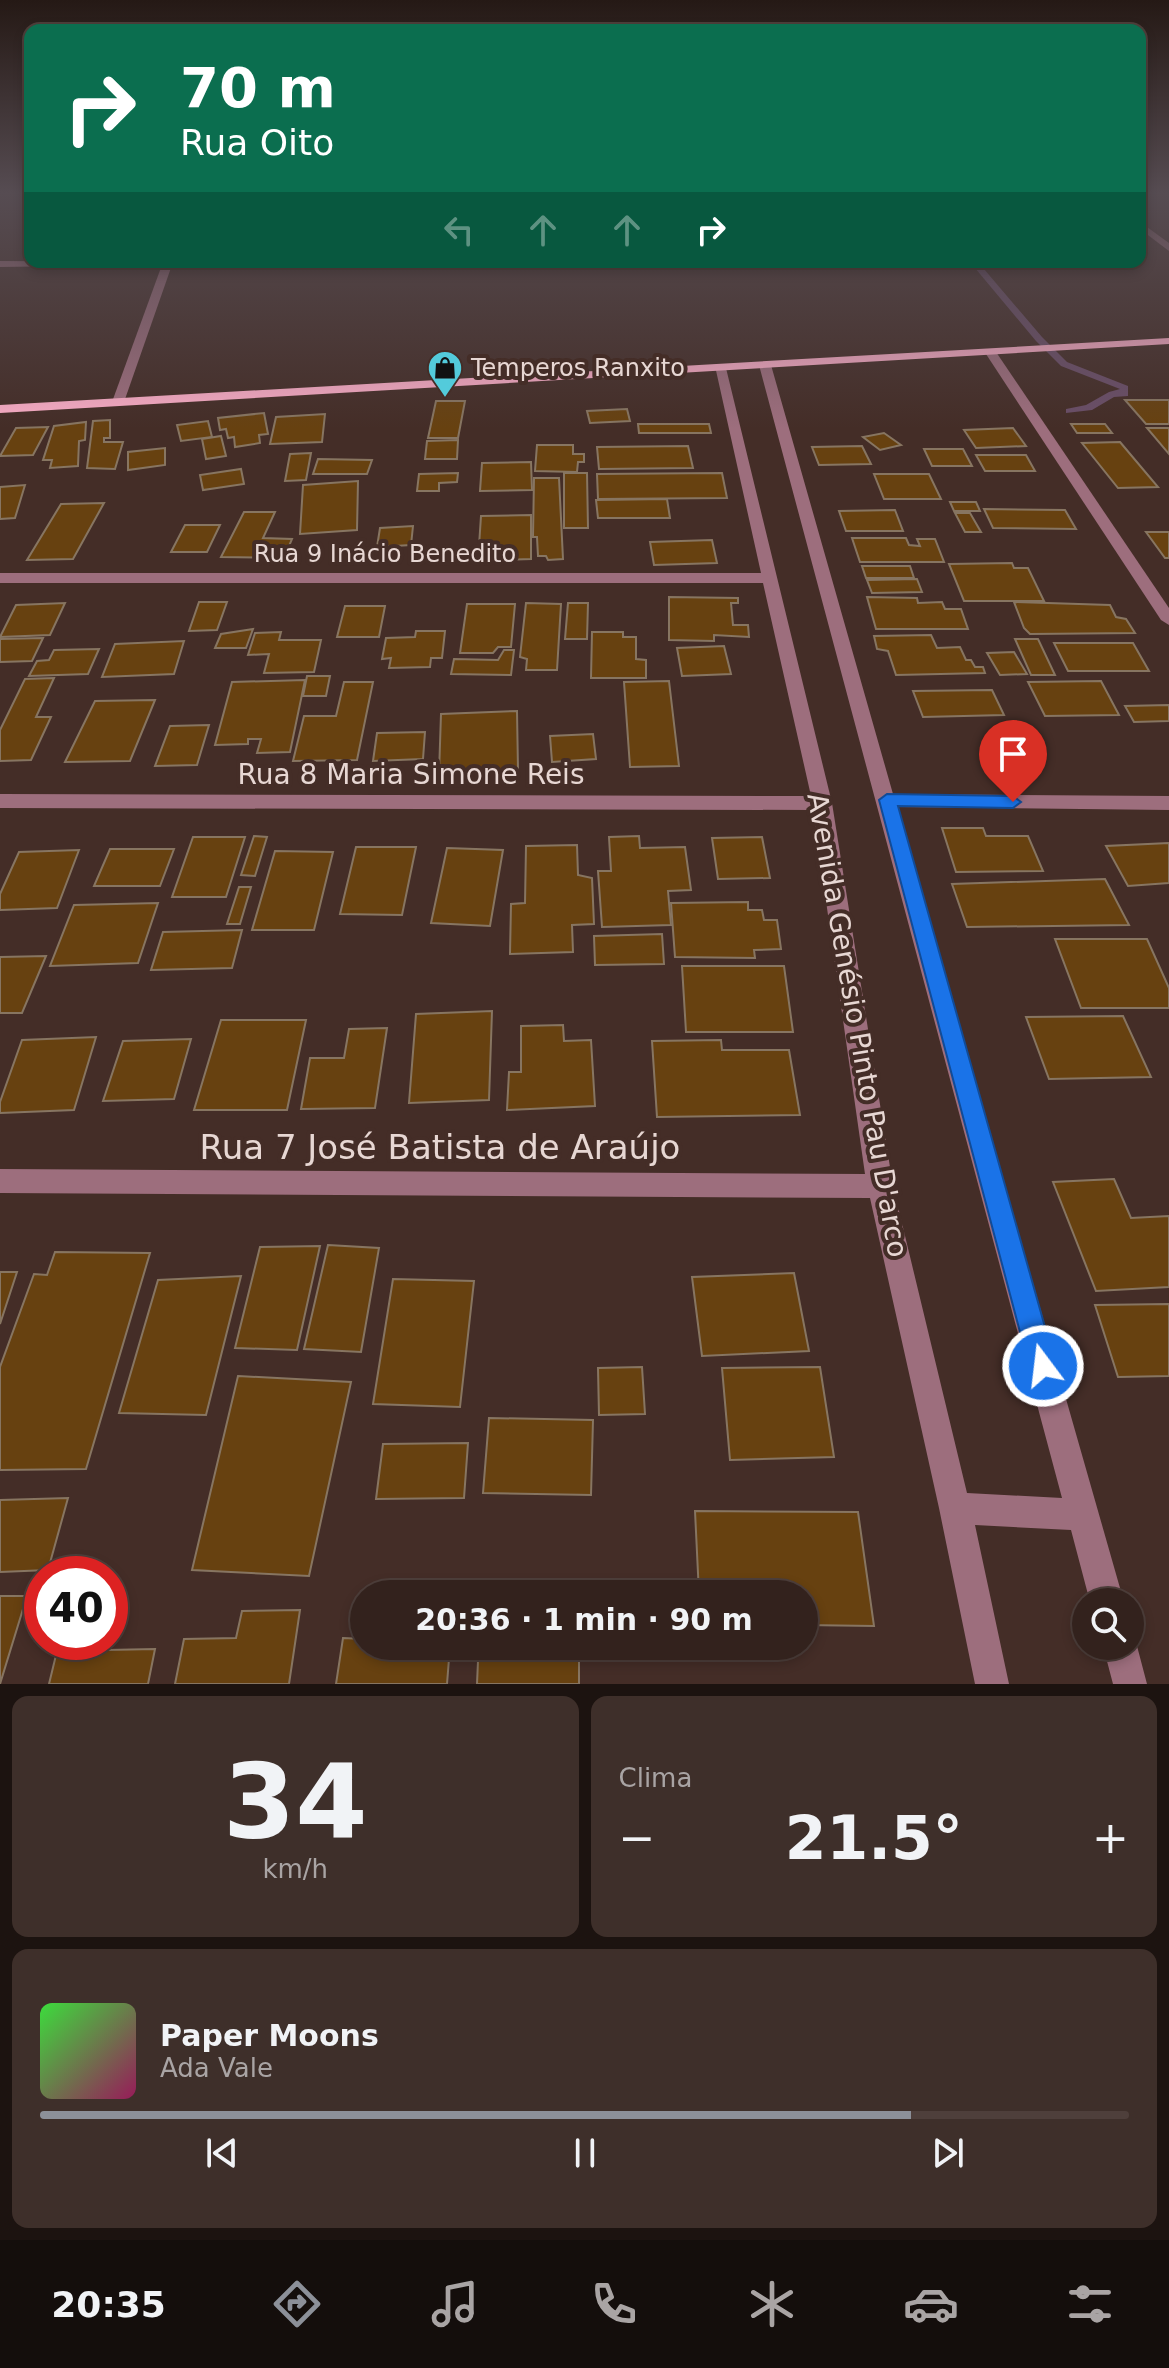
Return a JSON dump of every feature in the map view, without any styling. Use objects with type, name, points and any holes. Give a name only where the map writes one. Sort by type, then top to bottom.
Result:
[{"type":"main road","points":[[0,409],[1169,341]]},
{"type":"street","points":[[118,402],[164,273]]},
{"type":"street","points":[[990,351],[1169,620]]},
{"type":"street","points":[[765,365],[1103,1588]]},
{"type":"street","name":"Avenida Genésio Pinto Pau D'arco","points":[[721,366],[822,803],[880,1186],[955,1508],[992,1684]]},
{"type":"street","name":"Rua 9 Inácio Benedito","points":[[0,578],[769,578]]},
{"type":"street","points":[[887,800],[1169,803]]},
{"type":"street","name":"Rua 8 Maria Simone Reis","points":[[0,801],[822,803]]},
{"type":"street","name":"Rua 7 José Batista de Araújo","points":[[0,1181],[880,1186]]},
{"type":"street","points":[[955,1508],[1084,1515]]},
{"type":"street","points":[[1124,1660],[1130,1684]]},
{"type":"building","points":[[1125,400],[1169,400],[1169,424],[1146,424]]},
{"type":"building","points":[[436,401],[465,401],[458,438],[428,438]]},
{"type":"building","points":[[627,409],[630,421],[590,423],[587,411]]},
{"type":"building","points":[[264,413],[268,434],[259,435],[260,443],[235,447],[234,437],[228,438],[226,429],[220,430],[218,418]]},
{"type":"building","points":[[325,414],[322,442],[270,444],[276,417]]},
{"type":"building","points":[[110,420],[110,438],[104,438],[104,442],[123,442],[115,469],[87,468],[93,421]]},
{"type":"building","points":[[208,421],[212,437],[181,441],[177,425]]},
{"type":"building","points":[[86,422],[85,440],[79,441],[78,466],[50,468],[52,460],[43,460],[54,426]]},
{"type":"building","points":[[638,424],[709,424],[711,433],[639,433]]},
{"type":"building","points":[[1071,424],[1105,424],[1112,433],[1077,433]]},
{"type":"building","points":[[48,427],[33,455],[0,456],[16,428]]},
{"type":"building","points":[[1013,428],[1026,446],[976,448],[964,430]]},
{"type":"building","points":[[1147,428],[1169,428],[1169,454]]},
{"type":"building","points":[[884,433],[901,445],[880,450],[863,437]]},
{"type":"building","points":[[221,436],[226,456],[206,459],[202,439]]},
{"type":"building","points":[[458,440],[457,459],[425,459],[427,441]]},
{"type":"building","points":[[1120,442],[1158,487],[1118,488],[1082,443]]},
{"type":"building","points":[[537,445],[573,445],[573,454],[584,454],[584,462],[578,462],[577,472],[535,471]]},
{"type":"building","points":[[688,446],[693,468],[599,469],[597,447]]},
{"type":"building","points":[[862,446],[871,464],[819,465],[812,447]]},
{"type":"building","points":[[165,448],[165,465],[128,470],[128,452]]},
{"type":"building","points":[[924,449],[963,449],[972,466],[932,466]]},
{"type":"building","points":[[311,453],[306,480],[285,481],[290,454]]},
{"type":"building","points":[[976,455],[1026,455],[1035,471],[985,471]]},
{"type":"building","points":[[318,459],[372,460],[367,474],[313,474]]},
{"type":"building","points":[[531,462],[532,490],[480,491],[482,463]]},
{"type":"building","points":[[241,469],[244,484],[203,490],[200,475]]},
{"type":"building","points":[[458,473],[457,482],[439,483],[439,491],[417,491],[419,474]]},
{"type":"building","points":[[564,473],[587,473],[588,528],[564,528]]},
{"type":"building","points":[[722,473],[727,498],[598,499],[597,474]]},
{"type":"building","points":[[874,474],[929,474],[941,499],[884,499]]},
{"type":"building","points":[[534,478],[559,478],[563,559],[548,560],[546,556],[538,556],[537,537],[533,537]]},
{"type":"building","points":[[358,481],[357,530],[300,534],[303,485]]},
{"type":"building","points":[[25,485],[15,518],[0,519],[0,487]]},
{"type":"building","points":[[667,499],[670,518],[598,518],[596,500]]},
{"type":"building","points":[[950,502],[976,502],[980,511],[954,511]]},
{"type":"building","points":[[104,503],[73,559],[27,560],[61,504]]},
{"type":"building","points":[[984,509],[1065,510],[1076,529],[993,528]]},
{"type":"building","points":[[895,510],[903,531],[846,531],[839,511]]},
{"type":"building","points":[[244,512],[275,512],[263,538],[292,539],[284,558],[221,557]]},
{"type":"building","points":[[955,513],[970,513],[981,532],[965,532]]},
{"type":"building","points":[[531,515],[531,559],[478,561],[481,516]]},
{"type":"building","points":[[185,525],[220,525],[207,552],[171,552]]},
{"type":"building","points":[[413,526],[411,545],[377,547],[380,528]]},
{"type":"building","points":[[1146,532],[1169,532],[1169,558],[1165,558]]},
{"type":"building","points":[[852,538],[906,538],[909,545],[920,546],[917,539],[935,539],[944,562],[860,562]]},
{"type":"building","points":[[712,540],[717,563],[654,565],[650,542]]},
{"type":"building","points":[[1012,563],[1014,568],[1028,568],[1044,601],[964,601],[949,564]]},
{"type":"building","points":[[862,566],[910,566],[914,578],[866,578]]},
{"type":"building","points":[[917,579],[922,592],[872,593],[867,580]]},
{"type":"building","points":[[669,597],[738,598],[738,603],[731,603],[733,625],[748,625],[749,637],[714,635],[714,641],[669,640]]},
{"type":"building","points":[[867,597],[917,598],[918,603],[942,602],[945,609],[961,609],[968,629],[876,629]]},
{"type":"building","points":[[199,602],[227,602],[217,630],[189,631]]},
{"type":"building","points":[[1014,602],[1110,605],[1116,617],[1126,619],[1135,633],[1030,634],[1024,628]]},
{"type":"building","points":[[65,603],[50,635],[0,637],[16,605]]},
{"type":"building","points":[[526,603],[561,604],[557,670],[526,670],[527,659],[520,657]]},
{"type":"building","points":[[568,603],[588,603],[587,639],[565,639]]},
{"type":"building","points":[[467,604],[515,604],[511,647],[498,647],[493,653],[460,653]]},
{"type":"building","points":[[345,606],[385,606],[379,637],[337,637]]},
{"type":"building","points":[[253,629],[246,648],[215,648],[221,634]]},
{"type":"building","points":[[416,631],[445,631],[442,658],[431,658],[430,667],[389,668],[391,658],[382,659],[386,638],[415,637]]},
{"type":"building","points":[[281,632],[279,640],[321,640],[314,672],[264,673],[269,654],[248,655],[255,633]]},
{"type":"building","points":[[592,632],[623,632],[623,637],[636,637],[636,659],[646,660],[646,678],[591,678]]},
{"type":"building","points":[[931,635],[937,648],[960,647],[966,660],[971,660],[975,667],[983,667],[985,673],[896,675],[888,651],[877,649],[874,636]]},
{"type":"building","points":[[43,638],[32,661],[0,662],[0,639]]},
{"type":"building","points":[[1015,639],[1038,639],[1055,675],[1031,675]]},
{"type":"building","points":[[184,641],[174,674],[102,677],[115,644]]},
{"type":"building","points":[[1054,643],[1133,643],[1149,671],[1068,671]]},
{"type":"building","points":[[724,646],[731,674],[682,676],[677,648]]},
{"type":"building","points":[[99,649],[88,674],[29,676],[37,661],[49,660],[54,650]]},
{"type":"building","points":[[504,650],[514,650],[511,675],[451,674],[454,659],[498,660]]},
{"type":"building","points":[[1014,652],[1027,674],[1000,675],[987,653]]},
{"type":"building","points":[[307,676],[330,676],[326,696],[303,696]]},
{"type":"building","points":[[54,678],[36,717],[51,717],[31,760],[0,761],[0,730],[25,679]]},
{"type":"building","points":[[305,680],[290,752],[257,753],[261,739],[248,739],[248,744],[215,745],[232,682]]},
{"type":"building","points":[[669,681],[679,766],[630,767],[624,682]]},
{"type":"building","points":[[1101,681],[1119,715],[1045,716],[1028,682]]},
{"type":"building","points":[[344,682],[373,682],[357,760],[293,761],[304,716],[336,716]]},
{"type":"building","points":[[992,690],[1004,715],[923,717],[913,691]]},
{"type":"building","points":[[155,700],[130,761],[65,762],[95,701]]},
{"type":"building","points":[[1169,705],[1169,721],[1134,722],[1125,706]]},
{"type":"building","points":[[517,711],[518,770],[439,774],[441,714]]},
{"type":"building","points":[[209,725],[197,765],[155,766],[170,726]]},
{"type":"building","points":[[425,732],[423,759],[373,761],[377,733]]},
{"type":"building","points":[[593,734],[596,759],[552,762],[550,736]]},
{"type":"building","points":[[942,828],[983,828],[986,836],[1028,836],[1043,871],[956,872]]},
{"type":"building","points":[[254,836],[267,837],[255,876],[241,875]]},
{"type":"building","points":[[639,836],[640,848],[685,847],[691,890],[668,891],[671,925],[602,927],[598,871],[611,871],[609,837]]},
{"type":"building","points":[[193,837],[245,837],[226,897],[172,897]]},
{"type":"building","points":[[762,837],[770,878],[718,879],[712,838]]},
{"type":"building","points":[[1169,843],[1169,883],[1128,886],[1106,846]]},
{"type":"building","points":[[577,845],[578,875],[592,878],[594,924],[572,925],[573,952],[510,954],[511,904],[525,903],[526,846]]},
{"type":"building","points":[[356,847],[416,847],[402,915],[340,914]]},
{"type":"building","points":[[447,848],[503,850],[490,926],[431,923]]},
{"type":"building","points":[[110,849],[174,849],[160,886],[94,886]]},
{"type":"building","points":[[79,850],[57,908],[0,910],[0,894],[19,852]]},
{"type":"building","points":[[275,851],[333,852],[314,930],[252,930]]},
{"type":"building","points":[[1105,879],[1129,925],[967,927],[952,884]]},
{"type":"building","points":[[239,887],[251,887],[240,924],[227,924]]},
{"type":"building","points":[[748,902],[748,910],[762,910],[764,920],[777,920],[781,949],[754,950],[755,958],[675,957],[671,903]]},
{"type":"building","points":[[158,903],[138,963],[50,966],[74,905]]},
{"type":"building","points":[[242,930],[232,968],[151,970],[163,932]]},
{"type":"building","points":[[662,934],[664,964],[595,965],[594,936]]},
{"type":"building","points":[[1055,939],[1147,939],[1169,988],[1169,1008],[1081,1008]]},
{"type":"building","points":[[46,956],[22,1013],[0,1013],[0,957]]},
{"type":"building","points":[[682,966],[784,966],[793,1032],[686,1032]]},
{"type":"building","points":[[492,1011],[489,1100],[409,1103],[416,1014]]},
{"type":"building","points":[[1123,1016],[1151,1077],[1049,1079],[1026,1017]]},
{"type":"building","points":[[221,1020],[306,1020],[287,1110],[194,1110]]},
{"type":"building","points":[[563,1025],[564,1041],[591,1040],[595,1106],[507,1110],[509,1072],[521,1072],[521,1026]]},
{"type":"building","points":[[387,1028],[375,1108],[301,1109],[310,1058],[344,1058],[349,1029]]},
{"type":"building","points":[[96,1037],[74,1110],[0,1113],[0,1102],[22,1040]]},
{"type":"building","points":[[191,1039],[174,1099],[103,1101],[123,1041]]},
{"type":"building","points":[[721,1040],[722,1050],[789,1050],[800,1115],[657,1117],[652,1041]]},
{"type":"building","points":[[1114,1179],[1131,1218],[1169,1216],[1169,1287],[1096,1291],[1053,1182]]},
{"type":"building","points":[[328,1245],[379,1248],[361,1352],[304,1349]]},
{"type":"building","points":[[320,1246],[297,1350],[235,1348],[260,1247]]},
{"type":"building","points":[[55,1252],[150,1253],[86,1469],[0,1470],[0,1367],[34,1274],[47,1275]]},
{"type":"building","points":[[0,1272],[17,1272],[0,1324]]},
{"type":"building","points":[[794,1273],[809,1351],[702,1356],[692,1277]]},
{"type":"building","points":[[241,1276],[206,1415],[119,1413],[158,1280]]},
{"type":"building","points":[[393,1279],[474,1281],[460,1407],[373,1404]]},
{"type":"building","points":[[1169,1304],[1169,1376],[1118,1377],[1095,1305]]},
{"type":"building","points":[[642,1367],[645,1414],[599,1415],[598,1368]]},
{"type":"building","points":[[820,1367],[834,1457],[730,1460],[722,1368]]},
{"type":"building","points":[[238,1376],[351,1382],[309,1576],[192,1570]]},
{"type":"building","points":[[489,1418],[593,1420],[591,1495],[483,1493]]},
{"type":"building","points":[[468,1443],[464,1498],[376,1499],[383,1444]]},
{"type":"building","points":[[68,1498],[52,1556],[24,1556],[24,1571],[0,1572],[0,1500]]},
{"type":"building","points":[[695,1511],[858,1512],[874,1626],[818,1625],[818,1580],[698,1580]]},
{"type":"building","points":[[0,1596],[24,1596],[24,1606],[0,1684]]},
{"type":"building","points":[[300,1610],[289,1684],[175,1684],[184,1639],[236,1638],[242,1611]]},
{"type":"building","points":[[343,1638],[350,1638],[350,1660],[449,1660],[447,1684],[336,1684]]},
{"type":"building","points":[[155,1649],[148,1684],[49,1684],[55,1660],[128,1660],[128,1650]]},
{"type":"building","points":[[579,1660],[579,1684],[477,1684],[478,1661]]},
{"type":"waterway","points":[[983,273],[1064,364],[1125,388],[1125,394],[1112,394],[1089,408],[1069,411]]},
{"type":"place","name":"Temperos Ranxito","points":[[445,399]]},
{"type":"route","points":[[1013,802],[887,800],[1043,1366]]}]
